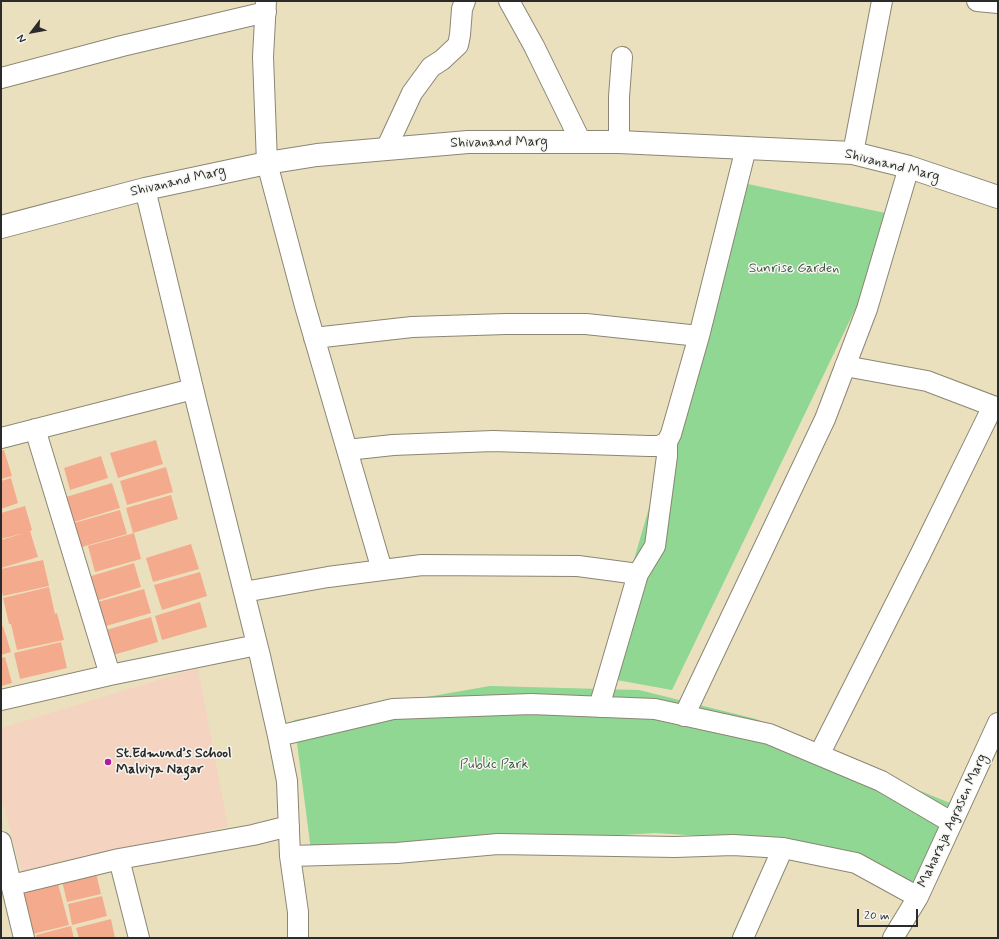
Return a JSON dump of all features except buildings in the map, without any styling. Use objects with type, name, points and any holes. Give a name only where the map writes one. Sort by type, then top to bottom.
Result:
[{"type":"street","points":[[386,149],[415,87],[431,67],[447,56],[458,45],[462,9],[465,1]]},
{"type":"street","points":[[509,1],[534,46],[581,142]]},
{"type":"street","points":[[853,153],[882,1]]},
{"type":"street","points":[[977,1],[998,3]]},
{"type":"street","points":[[1,78],[266,6],[263,57],[267,163],[314,338],[382,570]]},
{"type":"street","points":[[619,142],[619,97],[622,57]]},
{"type":"street","name":"Shivanand Marg","points":[[1,227],[145,189],[267,163],[317,155],[468,142],[619,142],[853,153],[909,167],[998,196]]},
{"type":"street","points":[[599,707],[638,574],[655,546],[667,456],[667,442],[671,434],[699,336],[746,148]]},
{"type":"street","points":[[684,716],[825,420],[867,309],[909,167]]},
{"type":"street","points":[[145,189],[278,736],[287,781],[290,856],[298,912],[298,938]]},
{"type":"street","points":[[314,338],[412,327],[522,324],[586,324],[699,336]]},
{"type":"street","points":[[819,755],[996,407],[927,381],[845,366]]},
{"type":"street","points":[[1,438],[193,389]]},
{"type":"street","points":[[35,429],[110,676]]},
{"type":"street","points":[[347,450],[393,445],[492,441],[649,446],[659,446],[667,442]]},
{"type":"street","points":[[244,592],[328,577],[422,565],[578,566],[638,574]]},
{"type":"street","points":[[1,700],[257,646]]},
{"type":"street","points":[[278,736],[394,709],[531,704],[655,709],[769,734],[881,781],[951,822]]},
{"type":"street","name":"Maharaja Agrasen Marg","points":[[894,938],[918,896],[998,723]]},
{"type":"street","points":[[12,885],[119,859],[252,835],[289,826]]},
{"type":"street","points":[[1,842],[24,938]]},
{"type":"street","points":[[290,856],[398,853],[498,844],[675,847],[733,845],[783,848],[856,863],[918,896]]},
{"type":"street","points":[[743,938],[783,848]]},
{"type":"street","points":[[119,859],[139,938]]},
{"type":"shaded area","name":"St.Edmund’s School Malviya Nagar","points":[[198,668],[228,826],[23,877],[1,796],[1,728]]},
{"type":"green space","name":"Sunrise Garden","points":[[743,183],[900,216],[672,690],[600,677]]},
{"type":"green space","name":"Public Park","points":[[490,686],[639,690],[756,719],[876,773],[955,805],[910,893],[781,841],[655,833],[512,842],[312,858],[294,720]]},
{"type":"place","name":"St.Edmund’s School Malviya Nagar","points":[[108,762]]}]
